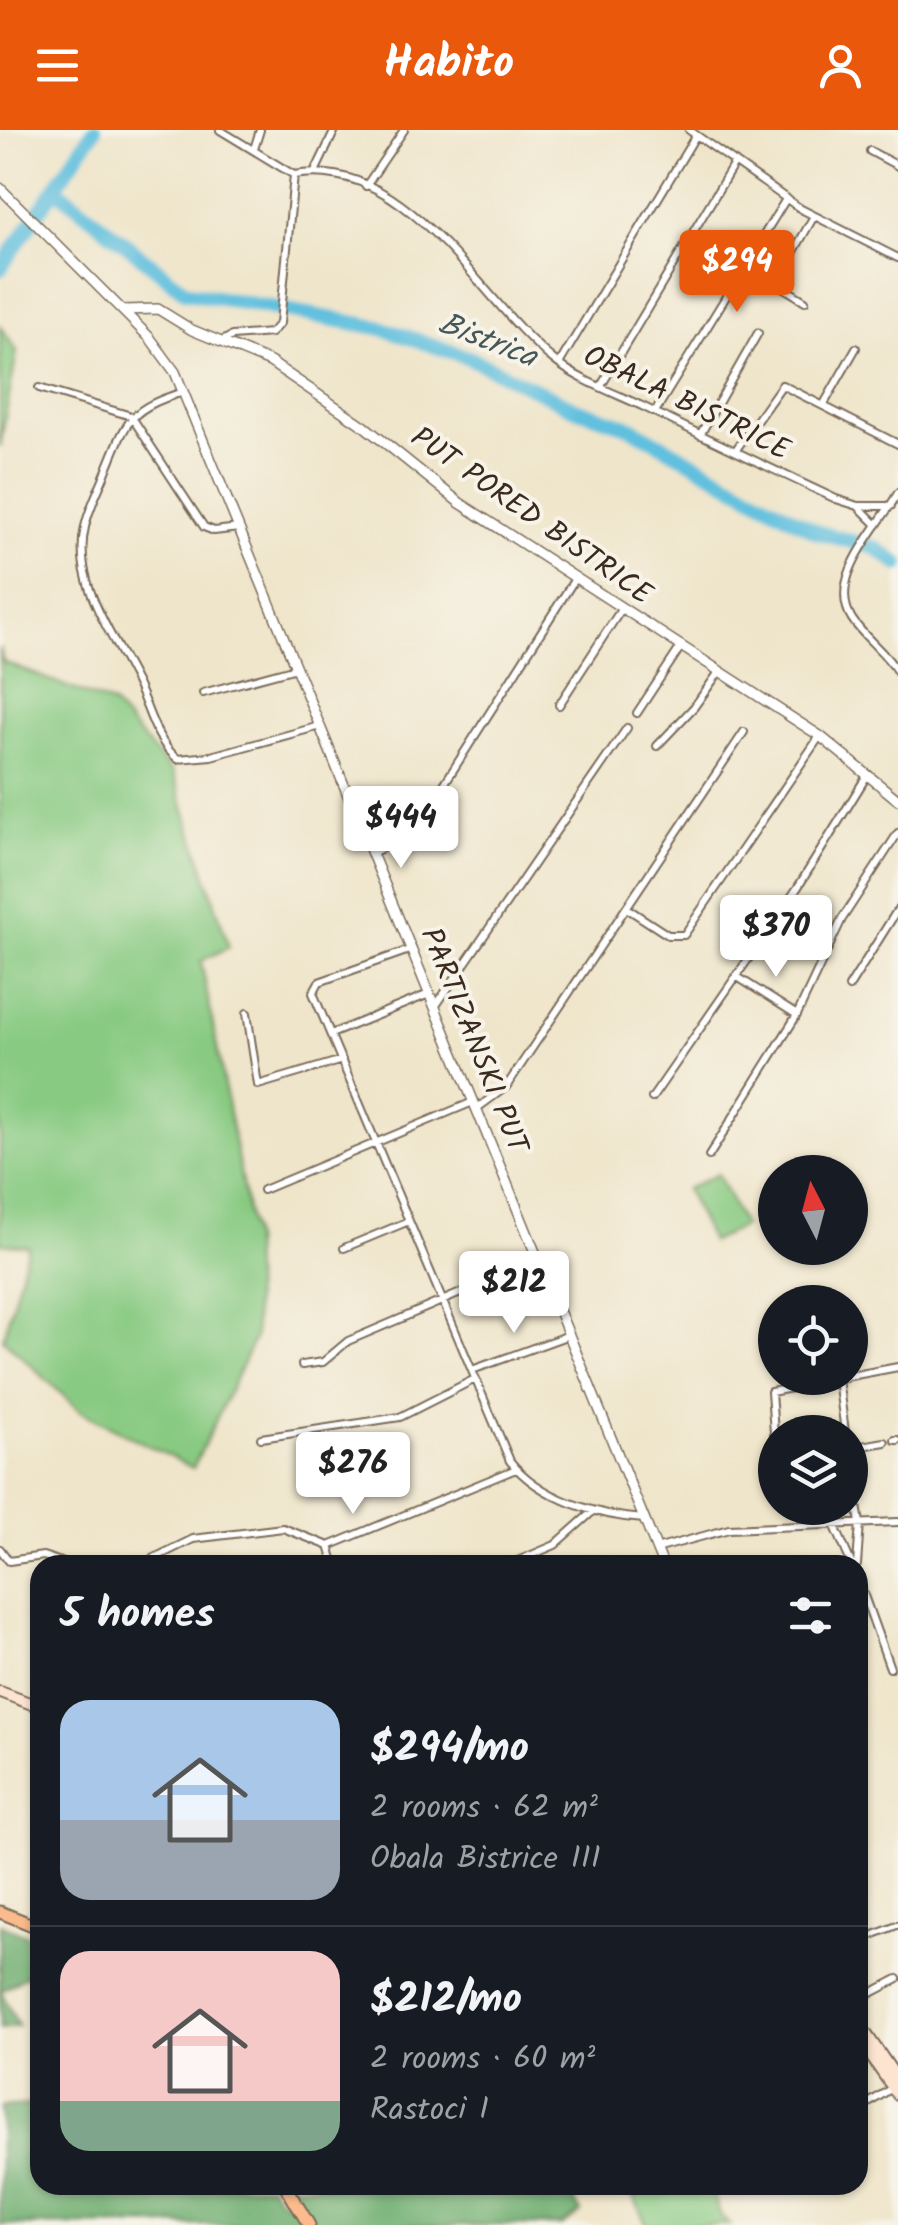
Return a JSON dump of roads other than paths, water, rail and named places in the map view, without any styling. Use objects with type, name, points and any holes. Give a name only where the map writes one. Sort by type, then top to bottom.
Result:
[{"type":"main road","points":[[0,1692],[30,1702]]},
{"type":"main road","points":[[0,1912],[30,1924]]},
{"type":"main road","points":[[868,2039],[896,2088]]},
{"type":"main road","points":[[868,2051],[896,2088]]},
{"type":"main road","points":[[291,2195],[308,2225]]},
{"type":"street","points":[[220,130],[294,176],[280,323],[270,333],[224,340]]},
{"type":"street","points":[[254,149],[260,130]]},
{"type":"street","points":[[315,172],[336,130]]},
{"type":"street","points":[[366,186],[404,130]]},
{"type":"street","points":[[559,364],[693,132],[814,216],[898,258]]},
{"type":"street","points":[[870,152],[898,166]]},
{"type":"street","points":[[601,386],[734,162]]},
{"type":"street","name":"OBALA BISTRICE","points":[[294,176],[315,172],[366,186],[420,216],[510,320],[559,364],[735,452],[858,506],[891,506]]},
{"type":"street","name":"PARTIZANSKI PUT","points":[[2,190],[123,310],[175,372],[658,1555]]},
{"type":"street","points":[[655,412],[786,198]]},
{"type":"street","points":[[805,301],[776,282],[814,216]]},
{"type":"street","name":"PUT PORED BISTRICE","points":[[123,310],[158,309],[192,330],[224,340],[300,382],[449,496],[820,736],[898,800]]},
{"type":"street","points":[[700,435],[758,333]]},
{"type":"street","points":[[824,404],[856,348]]},
{"type":"street","points":[[735,452],[779,387],[788,385],[898,444]]},
{"type":"street","points":[[39,388],[131,416],[204,527],[214,531],[238,528]]},
{"type":"street","points":[[182,392],[147,404],[131,416],[85,525],[82,547],[103,626],[134,676],[173,756],[186,760],[320,726]]},
{"type":"street","points":[[898,493],[850,573],[848,609],[898,672]]},
{"type":"street","points":[[858,506],[876,526]]},
{"type":"street","points":[[891,506],[898,512]]},
{"type":"street","points":[[372,853],[413,832],[576,577]]},
{"type":"street","points":[[559,705],[622,608]]},
{"type":"street","points":[[637,713],[680,648]]},
{"type":"street","points":[[203,694],[296,668]]},
{"type":"street","points":[[656,746],[694,707],[719,672]]},
{"type":"street","points":[[435,1007],[627,728]]},
{"type":"street","points":[[262,1190],[376,1141],[475,1105],[506,1088],[744,732]]},
{"type":"street","points":[[628,909],[668,935],[684,935],[820,736]]},
{"type":"street","points":[[652,1098],[798,887],[868,773]]},
{"type":"street","points":[[709,1156],[796,1014],[842,919],[898,833]]},
{"type":"street","points":[[849,987],[898,910]]},
{"type":"street","points":[[412,949],[314,987],[330,1034],[516,1468],[591,1513],[644,1519]]},
{"type":"street","points":[[736,976],[796,1014]]},
{"type":"street","points":[[330,1034],[430,994]]},
{"type":"street","points":[[247,1013],[258,1085],[342,1060]]},
{"type":"street","points":[[344,1248],[409,1220]]},
{"type":"street","points":[[302,1365],[323,1362],[348,1341],[538,1260]]},
{"type":"street","points":[[261,1438],[400,1416],[473,1374],[569,1336]]},
{"type":"street","points":[[868,1373],[898,1367]]},
{"type":"street","points":[[868,1445],[885,1442]]},
{"type":"street","points":[[160,1555],[192,1539],[283,1528],[329,1546],[516,1468]]},
{"type":"street","points":[[532,1555],[555,1545],[591,1513]]},
{"type":"street","points":[[868,1523],[898,1522]]},
{"type":"street","points":[[656,1550],[729,1528],[808,1525]]},
{"type":"street","points":[[834,1525],[849,1555]]},
{"type":"street","points":[[855,1555],[860,1525]]},
{"type":"street","points":[[329,1546],[332,1555]]},
{"type":"street","points":[[0,1549],[9,1561],[30,1558]]},
{"type":"street","points":[[868,1607],[890,1668]]},
{"type":"street","points":[[868,1937],[898,1924]]},
{"type":"street","points":[[868,1995],[898,1979]]},
{"type":"street","points":[[868,2104],[896,2088]]},
{"type":"waterway","points":[[0,269],[94,130]]},
{"type":"waterway","name":"Bistrica","points":[[57,190],[186,292],[381,328],[470,358],[574,408],[630,427],[817,532],[876,548],[898,564]]}]
